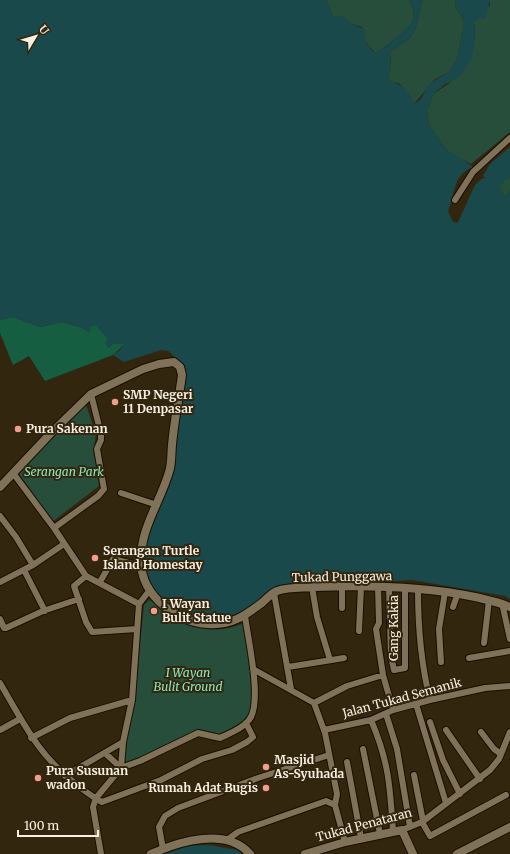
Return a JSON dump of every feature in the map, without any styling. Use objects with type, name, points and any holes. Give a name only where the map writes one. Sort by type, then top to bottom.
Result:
[{"type":"street","points":[[455,200],[473,172],[510,138]]},
{"type":"street","name":"Tukad Punggawa","points":[[0,487],[50,434],[91,394],[124,376],[159,364],[174,362],[180,367],[182,375],[170,470],[143,537],[141,566],[149,591],[155,599],[184,618],[198,623],[213,624],[229,622],[245,616],[274,593],[282,590],[312,587],[378,587],[445,592],[489,600],[502,603],[510,607]]},
{"type":"street","points":[[54,528],[103,492],[104,489],[97,449],[101,440],[101,434],[91,394]]},
{"type":"street","points":[[13,473],[54,528],[86,576],[100,582],[139,604]]},
{"type":"street","points":[[121,493],[157,505]]},
{"type":"street","points":[[0,516],[33,565]]},
{"type":"street","points":[[0,582],[33,565],[64,544]]},
{"type":"street","points":[[100,582],[113,559],[141,566]]},
{"type":"street","points":[[24,570],[46,610]]},
{"type":"street","points":[[86,576],[75,584],[86,622],[92,632],[136,629]]},
{"type":"street","points":[[342,586],[342,608]]},
{"type":"street","points":[[312,587],[317,617],[330,660]]},
{"type":"street","points":[[359,631],[361,587]]},
{"type":"street","points":[[378,587],[379,624],[376,629],[379,656],[393,710]]},
{"type":"street","points":[[379,656],[391,656],[389,588]]},
{"type":"street","name":"Gang Kakia","points":[[391,656],[394,670],[404,669],[405,589]]},
{"type":"street","points":[[418,590],[421,646],[425,681],[430,700]]},
{"type":"street","points":[[121,768],[123,742],[132,700],[139,604],[149,591]]},
{"type":"street","points":[[441,662],[439,629],[445,592]]},
{"type":"street","points":[[274,593],[291,689]]},
{"type":"street","points":[[453,607],[458,593]]},
{"type":"street","points":[[0,619],[4,628],[6,628],[46,610],[79,599]]},
{"type":"street","points":[[484,643],[489,600]]},
{"type":"street","points":[[502,603],[510,639]]},
{"type":"street","points":[[101,854],[93,807],[96,798],[121,768],[140,761],[198,733],[220,738],[246,723],[251,717],[254,706],[253,669],[245,616]]},
{"type":"street","points":[[379,624],[389,623]]},
{"type":"street","points":[[469,658],[510,651]]},
{"type":"street","points":[[288,667],[344,658]]},
{"type":"street","points":[[253,669],[314,703],[324,730],[337,794],[335,805],[345,842]]},
{"type":"street","points":[[314,703],[347,686],[383,675]]},
{"type":"street","points":[[0,683],[31,738],[46,758],[65,776],[102,802],[161,780],[202,759],[232,750],[252,738],[246,723]]},
{"type":"street","name":"Jalan Tukad Semanik","points":[[324,730],[371,720],[393,710],[430,700],[485,688],[510,686]]},
{"type":"street","points":[[31,738],[75,716],[132,700]]},
{"type":"street","points":[[416,704],[446,804]]},
{"type":"street","points":[[386,714],[397,749],[406,829],[413,854]]},
{"type":"street","points":[[0,730],[20,719]]},
{"type":"street","points":[[371,720],[384,751],[388,768],[393,832]]},
{"type":"street","points":[[430,722],[443,760],[460,794]]},
{"type":"street","points":[[446,730],[480,779]]},
{"type":"street","points":[[482,732],[494,749],[501,754]]},
{"type":"street","name":"Tukad Penataran","points":[[305,854],[361,838],[406,829],[422,822],[490,770],[501,754],[510,732]]},
{"type":"street","points":[[65,776],[123,742]]},
{"type":"street","points":[[363,749],[380,834]]},
{"type":"street","points":[[104,753],[121,768]]},
{"type":"street","points":[[163,849],[159,827],[165,816],[178,808],[258,778],[329,756]]},
{"type":"street","points":[[347,762],[361,838]]},
{"type":"street","points":[[414,775],[422,822],[428,835],[431,836],[506,795]]},
{"type":"street","points":[[227,840],[238,832],[326,801],[335,805]]},
{"type":"street","points":[[456,854],[510,827]]},
{"type":"street","points":[[151,854],[163,849],[197,840],[227,840],[235,842],[250,854]]},
{"type":"green space","points":[[326,0],[409,0],[414,13],[414,18],[409,27],[400,35],[382,49],[374,52],[365,41],[362,27],[333,16]]},
{"type":"green space","points":[[423,0],[456,0],[455,7],[463,18],[464,24],[457,60],[449,72],[434,80],[414,104],[400,84],[390,81],[388,74],[391,67],[390,52],[410,38],[415,30]]},
{"type":"green space","points":[[490,0],[510,0],[510,132],[471,164],[448,152],[429,125],[427,111],[433,94],[450,83],[475,40],[474,22],[490,5]]},
{"type":"green space","points":[[510,176],[510,190],[505,197],[498,186]]},
{"type":"green space","points":[[13,317],[40,327],[62,322],[83,328],[89,332],[91,326],[96,325],[108,338],[108,348],[113,343],[125,344],[113,355],[45,381],[29,356],[13,365],[0,333],[0,320]]},
{"type":"green space","name":"Serangan Park","points":[[86,405],[96,434],[94,447],[99,486],[52,522],[17,471]]},
{"type":"green space","name":"I Wayan Bulit Ground","points":[[149,600],[173,617],[185,623],[202,628],[228,628],[245,623],[252,670],[252,705],[247,717],[244,720],[220,736],[200,731],[127,763],[124,761],[123,754],[134,701],[144,605]]},
{"type":"water","points":[[0,0],[326,0],[333,16],[344,16],[351,24],[364,29],[365,41],[373,52],[377,52],[409,27],[414,18],[414,13],[409,0],[423,0],[415,30],[410,38],[390,52],[391,67],[388,74],[390,81],[399,84],[405,89],[410,95],[414,104],[420,100],[429,84],[449,72],[457,60],[464,24],[463,18],[455,7],[456,0],[490,0],[485,19],[479,18],[474,22],[475,40],[471,60],[459,77],[444,85],[433,94],[427,111],[429,125],[448,152],[458,156],[473,167],[461,175],[456,185],[448,211],[453,222],[457,223],[459,220],[475,185],[483,178],[486,178],[483,176],[490,164],[510,147],[510,176],[499,186],[505,197],[510,190],[510,599],[505,596],[412,580],[276,588],[248,612],[228,620],[202,623],[163,602],[144,582],[139,562],[139,542],[144,521],[165,472],[178,381],[180,381],[178,361],[169,351],[161,350],[124,362],[113,355],[120,350],[124,344],[113,343],[108,348],[105,343],[108,338],[96,325],[91,326],[89,332],[83,328],[62,322],[40,327],[13,317],[0,320]]},
{"type":"water","points":[[208,845],[238,850],[243,854],[166,854],[186,846]]},
{"type":"place","name":"SMP Negeri 11 Denpasar","points":[[115,402]]},
{"type":"place","name":"Pura Sakenan","points":[[18,429]]},
{"type":"place","name":"Serangan Turtle Island Homestay","points":[[95,558]]},
{"type":"place","name":"I Wayan Bulit Statue","points":[[154,611]]},
{"type":"place","name":"Masjid As-Syuhada","points":[[266,767]]},
{"type":"place","name":"Pura Susunan wadon","points":[[38,778]]},
{"type":"place","name":"Rumah Adat Bugis","points":[[266,788]]}]
